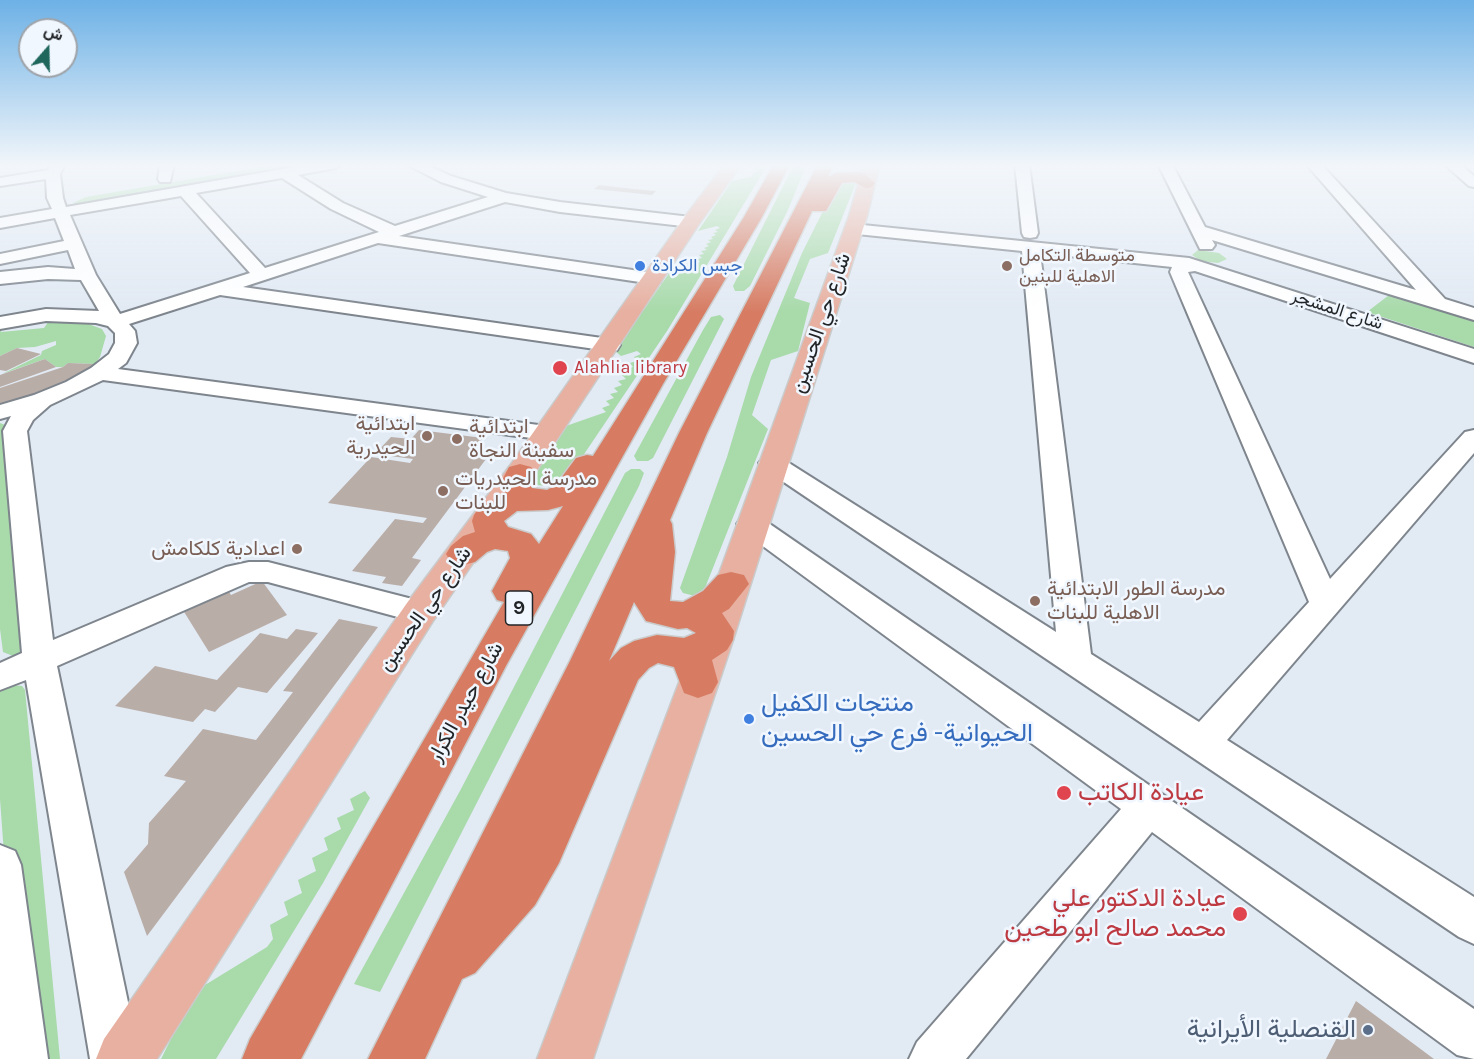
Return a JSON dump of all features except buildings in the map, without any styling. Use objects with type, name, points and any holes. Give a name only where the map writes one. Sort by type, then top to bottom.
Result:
[{"type":"highway","name":"شارع حيدر الكرار","points":[[270,1059],[489,660],[650,384],[755,213]]},
{"type":"highway","points":[[396,1059],[584,672],[693,434],[744,293],[799,223],[809,213]]},
{"type":"highway","points":[[744,293],[727,289],[756,232],[756,222],[753,217]]},
{"type":"highway","points":[[689,321],[705,308],[715,306],[727,307],[737,314],[702,383],[693,419],[693,434]]},
{"type":"highway","points":[[526,486],[555,499],[567,492],[627,404],[650,384]]},
{"type":"highway","points":[[655,515],[658,552],[651,598],[654,608],[666,614],[694,647]]},
{"type":"highway","points":[[489,660],[493,635],[500,615],[527,558],[524,547],[501,527]]},
{"type":"highway","points":[[694,647],[709,605],[731,584]]},
{"type":"highway","points":[[439,973],[482,931],[518,888],[542,848],[622,672],[635,658],[648,651],[694,647]]},
{"type":"main road","name":"شارع حي الحسين","points":[[124,1059],[420,612],[463,554],[501,527],[526,486],[546,433],[609,345],[697,213]]},
{"type":"main road","name":"شارع حي الحسين","points":[[731,584],[855,223],[855,213]]},
{"type":"main road","points":[[565,1059],[694,647]]},
{"type":"street","points":[[0,223],[31,213]]},
{"type":"street","points":[[0,412],[42,400],[74,387],[99,373],[118,358],[126,344],[125,331],[115,322],[87,275],[61,213]]},
{"type":"street","points":[[206,213],[262,275]]},
{"type":"street","points":[[353,213],[394,232]]},
{"type":"street","points":[[0,323],[46,315],[74,314],[115,322],[451,213]]},
{"type":"street","points":[[616,213],[691,222]]},
{"type":"street","points":[[1027,213],[1075,661]]},
{"type":"street","points":[[1183,213],[1197,252]]},
{"type":"street","points":[[1357,213],[1438,303]]},
{"type":"street","points":[[855,223],[1030,240],[1197,252]]},
{"type":"street","points":[[375,238],[653,278]]},
{"type":"street","points":[[0,259],[74,244]]},
{"type":"street","points":[[1197,252],[1179,272],[1326,604]]},
{"type":"street","name":"شارع المشجر","points":[[1197,252],[1277,254],[1474,314]]},
{"type":"street","name":"شارع المشجر","points":[[1197,252],[1474,356]]},
{"type":"street","points":[[0,278],[48,273],[87,275]]},
{"type":"street","points":[[218,289],[609,345]]},
{"type":"street","points":[[99,373],[546,433]]},
{"type":"street","points":[[42,400],[23,416],[15,431],[39,661],[115,1059]]},
{"type":"street","points":[[1202,744],[1474,437]]},
{"type":"street","points":[[772,463],[1474,922]]},
{"type":"street","points":[[751,525],[1474,1038]]},
{"type":"street","points":[[0,677],[237,574],[249,572],[268,572],[420,612]]},
{"type":"street","points":[[934,1059],[1148,807]]},
{"type":"street","points":[[0,865],[23,1059]]},
{"type":"green space","points":[[710,213],[738,213],[667,331],[568,478],[555,487],[537,485],[532,477],[566,426],[606,412],[602,408],[610,405],[606,401],[614,398],[610,394],[618,392],[614,388],[622,385],[618,381],[626,379],[622,375],[630,373],[626,369],[633,367],[630,363],[637,361],[634,357],[641,354],[637,351],[621,356],[615,351],[672,269],[700,262],[697,259],[702,258],[699,255],[704,254],[701,251],[707,250],[704,248],[709,246],[706,244],[711,242],[708,240],[713,239],[711,237],[716,235],[713,233],[718,232],[715,230],[720,228],[717,226],[698,231]]},
{"type":"green space","points":[[769,213],[786,213],[750,286],[744,291],[735,291],[733,286]]},
{"type":"green space","points":[[822,213],[844,213],[828,253],[810,259],[794,298],[810,303],[798,351],[771,360],[752,415],[768,429],[703,593],[695,596],[683,593],[680,588],[727,457],[751,377],[802,253]]},
{"type":"green space","points":[[1198,250],[1219,253],[1227,259],[1218,263],[1201,261],[1192,255]]},
{"type":"green space","points":[[1389,295],[1474,321],[1474,347],[1367,312]]},
{"type":"green space","points":[[720,315],[724,319],[653,458],[648,461],[637,461],[634,456],[703,330],[711,317]]},
{"type":"green space","points":[[49,321],[83,322],[102,329],[106,336],[100,357],[95,364],[68,363],[63,367],[56,367],[45,359],[2,374],[41,355],[42,351],[56,345],[56,341],[35,347],[17,348],[0,356],[0,325],[3,326],[1,332],[44,328]]},
{"type":"green space","points":[[0,423],[5,425],[28,639],[25,651],[13,656],[3,652],[0,629]]},
{"type":"green space","points":[[631,469],[640,469],[644,473],[639,486],[380,992],[354,984],[461,789],[625,473]]},
{"type":"green space","points":[[11,685],[22,686],[25,690],[60,1059],[19,1059],[0,799],[0,692]]},
{"type":"green space","points":[[365,791],[370,798],[323,883],[216,1059],[161,1059],[176,1029],[205,985],[267,947],[273,939],[270,925],[288,915],[284,902],[302,893],[298,880],[316,871],[312,858],[328,850],[324,838],[341,829],[337,818],[354,810],[350,799]]},
{"type":"place","name":"جبس الكرادة","points":[[640,266]]},
{"type":"place","name":"متوسطة التكامل الاهلية للبنين","points":[[1007,266]]},
{"type":"place","name":"Alahlia library","points":[[560,368]]},
{"type":"place","name":"ابتدائية الحيدرية","points":[[427,436]]},
{"type":"place","name":"ابتدائية سفينة النجاة","points":[[457,439]]},
{"type":"place","name":"مدرسة الحيدريات للبنات","points":[[443,491]]},
{"type":"place","name":"اعدادية كلكامش","points":[[297,549]]},
{"type":"place","name":"مدرسة الطور الابتدائية الاهلية للبنات","points":[[1035,601]]},
{"type":"place","name":"منتجات الكفيل الحيوانية- فرع حي الحسين","points":[[749,719]]},
{"type":"place","name":"عيادة الكاتب","points":[[1064,793]]},
{"type":"place","name":"عيادة الدكتور علي محمد صالح ابو طحين","points":[[1240,914]]},
{"type":"place","name":"القنصلية الأيرانية","points":[[1368,1030]]}]
